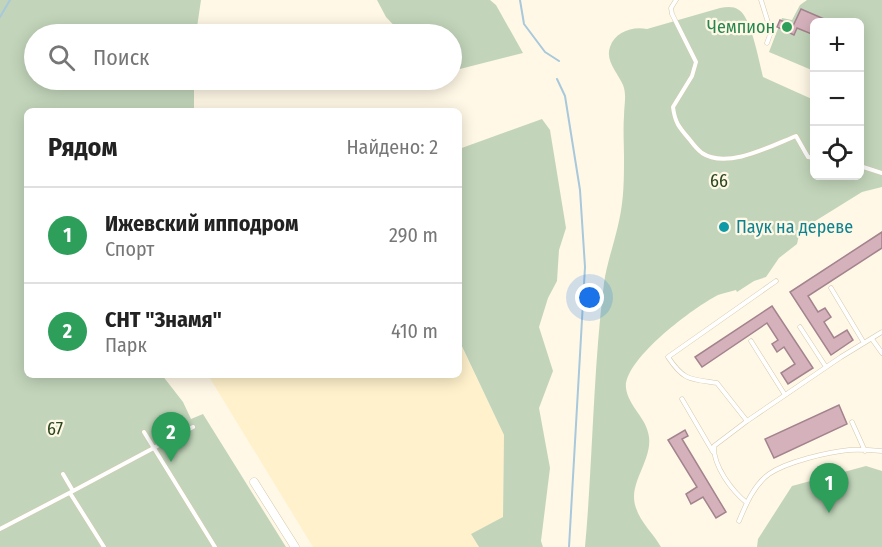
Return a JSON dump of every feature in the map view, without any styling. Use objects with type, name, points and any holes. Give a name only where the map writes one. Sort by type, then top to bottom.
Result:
[{"type":"street","points":[[254,482],[295,547]]},
{"type":"lane","points":[[676,0],[671,8],[672,14],[696,62],[692,76],[673,107],[675,122],[694,145],[702,153],[714,159],[749,155],[796,136],[810,157]]},
{"type":"lane","points":[[761,0],[771,32],[767,44]]},
{"type":"lane","points":[[864,167],[882,173]]},
{"type":"lane","points":[[747,421],[717,383],[689,378],[679,372],[668,357],[776,282]]},
{"type":"lane","points":[[831,288],[864,343]]},
{"type":"lane","points":[[800,327],[826,367]]},
{"type":"lane","points":[[714,452],[714,446],[719,440],[882,332]]},
{"type":"lane","points":[[872,338],[882,353]]},
{"type":"lane","points":[[751,341],[785,395]]},
{"type":"lane","points":[[682,399],[714,452],[717,462],[736,495],[747,503]]},
{"type":"lane","points":[[852,422],[865,451]]},
{"type":"lane","points":[[0,529],[193,427]]},
{"type":"lane","points":[[144,432],[215,547]]},
{"type":"lane","points":[[739,521],[758,485],[770,473],[786,466],[833,453],[850,450],[882,451]]},
{"type":"lane","points":[[63,474],[105,547]]},
{"type":"shaded area","points":[[462,347],[504,435],[503,518],[471,534],[479,547],[313,547],[210,378],[462,378]]},
{"type":"green space","name":"67","points":[[0,0],[201,0],[197,24],[24,24],[24,90],[194,90],[194,108],[24,108],[24,378],[164,378],[183,402],[191,419],[203,414],[286,547],[0,547]]},
{"type":"green space","points":[[377,0],[490,0],[496,5],[523,53],[462,68],[462,24],[393,24]]},
{"type":"green space","name":"66","points":[[807,0],[882,0],[882,187],[862,192],[804,228],[797,244],[779,258],[766,277],[754,281],[737,292],[736,290],[720,294],[707,301],[647,349],[628,376],[626,388],[630,401],[648,430],[649,437],[647,455],[637,482],[634,499],[641,518],[661,547],[585,547],[600,316],[605,275],[619,221],[623,189],[625,93],[609,57],[610,47],[616,37],[630,29],[647,29],[720,8],[730,7],[739,10],[751,30],[763,77],[810,98],[810,180],[864,180],[864,18],[810,18],[810,69],[769,52],[782,18],[792,20],[800,5]]},
{"type":"green space","points":[[542,119],[550,130],[566,228],[559,250],[557,281],[548,298],[539,327],[553,371],[539,408],[550,468],[541,541],[543,547],[479,547],[471,534],[503,517],[504,435],[462,346],[462,148]]},
{"type":"green space","points":[[866,466],[882,471],[882,547],[757,547],[758,539],[792,486]]},
{"type":"building","points":[[801,9],[822,18],[810,18],[810,33],[797,28],[794,35],[777,27],[780,20],[793,26]]},
{"type":"building","points":[[882,232],[882,248],[808,296],[818,312],[825,308],[831,317],[824,322],[834,338],[847,330],[853,340],[831,355],[790,292]]},
{"type":"building","points":[[772,306],[813,368],[788,384],[781,373],[795,364],[784,347],[777,352],[772,344],[778,340],[767,323],[702,367],[695,357]]},
{"type":"building","points":[[839,405],[847,424],[774,458],[765,439]]},
{"type":"building","points":[[685,430],[688,436],[682,439],[726,512],[716,518],[703,497],[691,504],[686,494],[697,487],[668,440]]},
{"type":"waterway","points":[[0,17],[10,0]]},
{"type":"waterway","points":[[520,0],[524,24],[545,52],[559,61]]},
{"type":"waterway","points":[[557,79],[565,96],[580,190],[585,267],[569,547]]},
{"type":"place","name":"Чемпион","points":[[787,27]]},
{"type":"place","name":"Паук на дереве","points":[[724,227]]},
{"type":"place","name":"СНТ \"Знамя\"","points":[[171,462]]},
{"type":"place","name":"Ижевский ипподром","points":[[829,513]]}]
